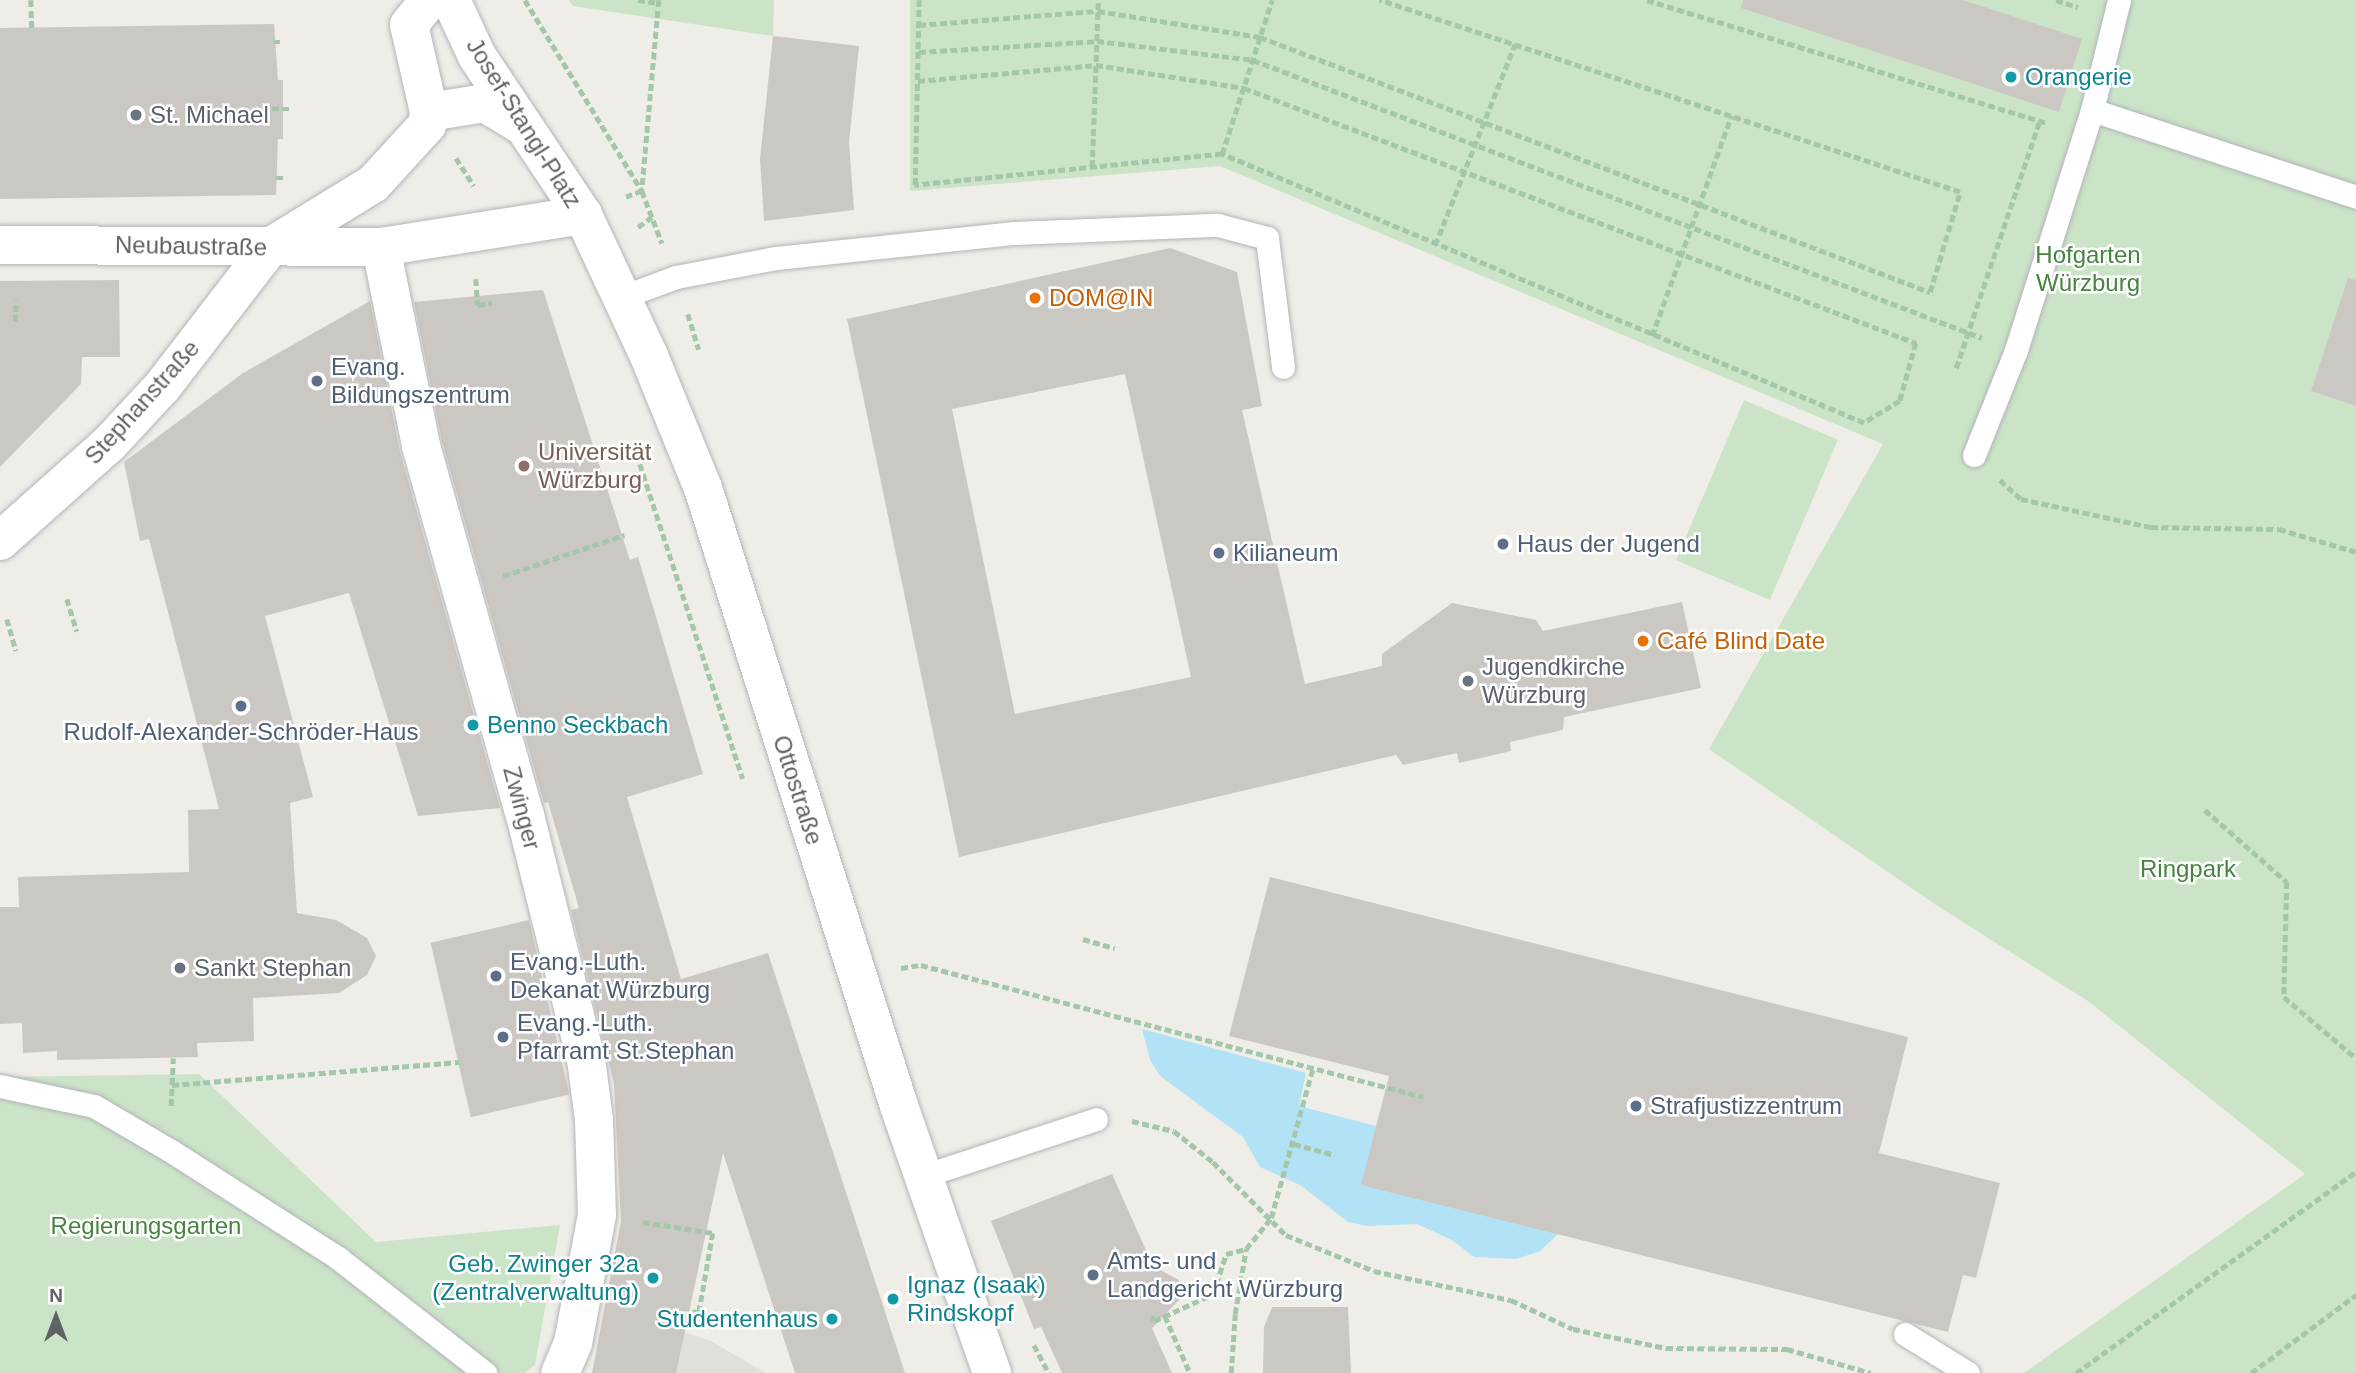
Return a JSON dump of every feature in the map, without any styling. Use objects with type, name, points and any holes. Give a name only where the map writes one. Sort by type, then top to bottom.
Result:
[{"type":"street","points":[[428,118],[409,26],[429,0]]},
{"type":"street","name":"Josef-Stangl-Platz","points":[[381,247],[583,215],[477,56],[451,0]]},
{"type":"street","points":[[269,248],[373,184],[428,118],[485,103],[522,126]]},
{"type":"street","name":"Ottostraße","points":[[583,215],[622,297],[704,488],[923,1176],[992,1373]]},
{"type":"street","name":"Neubaustraße","points":[[0,245],[381,247]]},
{"type":"street","name":"Zwinger","points":[[381,247],[421,446],[459,591],[525,815],[586,1059],[594,1120],[597,1215],[573,1343],[560,1373]]},
{"type":"street","name":"Stephanstraße","points":[[0,541],[109,444],[162,387],[269,248]]},
{"type":"lane","points":[[1973,455],[2016,350],[2089,115],[2119,0]]},
{"type":"lane","points":[[2089,115],[2356,197]]},
{"type":"lane","points":[[622,297],[676,277],[776,258],[1015,233],[1218,225],[1267,237],[1283,367]]},
{"type":"lane","points":[[0,1086],[94,1106],[171,1151],[338,1258],[485,1373]]},
{"type":"lane","points":[[923,1176],[1096,1119]]},
{"type":"lane","points":[[1905,1334],[1968,1373]]},
{"type":"path","points":[[32,0],[32,28]]},
{"type":"path","points":[[525,0],[642,191],[652,217]]},
{"type":"path","points":[[638,0],[659,1],[642,191]]},
{"type":"path","points":[[1092,167],[1098,0]]},
{"type":"path","points":[[1222,154],[1272,0]]},
{"type":"path","points":[[919,26],[1098,11],[1260,37],[1485,120],[1930,292],[1960,192],[1379,0]]},
{"type":"path","points":[[1647,0],[2039,124],[2089,115]]},
{"type":"path","points":[[919,52],[1097,41],[1253,60],[1982,338]]},
{"type":"path","points":[[1435,245],[1515,44]]},
{"type":"path","points":[[918,81],[1096,65],[1244,88],[1465,171],[1681,254],[1916,343],[1900,401],[1864,423],[1653,335],[1681,254],[1731,116]]},
{"type":"path","points":[[272,109],[289,109]]},
{"type":"path","points":[[428,118],[501,227]]},
{"type":"path","points":[[1956,369],[2039,124]]},
{"type":"path","points":[[276,178],[285,178]]},
{"type":"path","points":[[475,279],[478,305],[492,303]]},
{"type":"path","points":[[15,322],[16,300]]},
{"type":"path","points":[[1973,455],[2021,499],[2151,527],[2279,529],[2356,552]]},
{"type":"path","points":[[459,591],[624,535]]},
{"type":"path","points":[[67,599],[77,632]]},
{"type":"path","points":[[7,619],[16,651]]},
{"type":"path","points":[[2205,810],[2287,882],[2284,997],[2356,1058]]},
{"type":"path","points":[[1083,939],[1115,948]]},
{"type":"path","points":[[897,969],[921,965],[1423,1097]]},
{"type":"path","points":[[171,1104],[173,1058]]},
{"type":"path","points":[[172,1085],[460,1062]]},
{"type":"path","points":[[1231,1373],[1235,1314],[1246,1249],[1271,1218],[1305,1106],[1313,1068]]},
{"type":"path","points":[[1096,1119],[1137,1121],[1174,1131],[1271,1218],[1286,1235],[1374,1271],[1511,1300],[1573,1329],[1666,1348],[1787,1349],[1871,1373]]},
{"type":"path","points":[[1294,1144],[1335,1155]]},
{"type":"path","points":[[2078,1372],[2356,1172]]},
{"type":"path","points":[[597,1215],[713,1233],[699,1313],[688,1311]]},
{"type":"path","points":[[1152,1316],[1154,1321],[1213,1294],[1226,1254],[1246,1249]]},
{"type":"path","points":[[2251,1373],[2356,1295]]},
{"type":"path","points":[[1165,1316],[1190,1373]]},
{"type":"shaded area","points":[[682,1332],[709,1340],[766,1373],[592,1373]]},
{"type":"green space","points":[[569,0],[774,0],[773,36],[573,6]]},
{"type":"green space","name":"Hofgarten Würzburg","points":[[910,0],[2356,0],[2356,1373],[2024,1373],[2305,1174],[2088,1001],[1936,905],[1709,749],[1883,444],[1220,166],[910,191]]},
{"type":"green space","points":[[1744,400],[1838,440],[1770,600],[1676,560]]},
{"type":"green space","name":"Regierungsgarten","points":[[199,1074],[376,1242],[560,1225],[535,1365],[524,1373],[0,1373],[0,1077]]},
{"type":"water","points":[[1142,1029],[1306,1073],[1299,1106],[1376,1126],[1558,1234],[1540,1251],[1517,1259],[1474,1257],[1452,1240],[1417,1224],[1367,1226],[1348,1222],[1300,1185],[1260,1167],[1243,1137],[1160,1076],[1150,1060]]},
{"type":"building","name":"Orangerie","points":[[1743,0],[1963,0],[2082,39],[2059,112],[1741,8]]},
{"type":"building","name":"St. Michael","points":[[274,24],[278,80],[283,80],[283,139],[278,139],[276,195],[0,199],[0,28]]},
{"type":"building","points":[[773,36],[859,46],[849,142],[854,210],[764,221],[760,159]]},
{"type":"building","name":"Kilianeum","points":[[1170,248],[1237,272],[1262,406],[1242,410],[1305,684],[1382,666],[1382,654],[1452,603],[1536,620],[1543,631],[1682,602],[1701,688],[1564,717],[1563,730],[1510,742],[1511,751],[1459,763],[1457,753],[1403,765],[1396,755],[959,857],[847,319]],"holes":[[[1125,374],[1191,677],[1015,714],[952,409]]]},
{"type":"building","points":[[2348,278],[2356,280],[2356,406],[2311,391]]},
{"type":"building","points":[[119,280],[120,357],[82,357],[81,384],[0,467],[0,281]]},
{"type":"building","points":[[543,290],[630,560],[638,557],[703,774],[627,797],[681,979],[768,953],[905,1373],[795,1373],[723,1153],[676,1373],[592,1373],[621,1221],[614,1084],[571,910],[579,908],[548,802],[544,803],[442,441],[414,302]]},
{"type":"building","points":[[370,301],[400,452],[500,808],[418,816],[349,593],[265,616],[313,797],[290,803],[297,913],[336,920],[367,938],[376,956],[367,975],[339,993],[253,998],[254,1041],[197,1043],[198,1057],[57,1060],[57,1051],[23,1053],[22,1023],[0,1024],[0,907],[19,907],[18,877],[189,872],[188,810],[219,809],[149,539],[140,541],[124,462],[243,373]]},
{"type":"building","name":"Strafjustizzentrum","points":[[1270,877],[1908,1037],[1879,1153],[2000,1183],[1976,1278],[1963,1275],[1948,1332],[1361,1185],[1389,1076],[1229,1036]]},
{"type":"building","name":"Evang.-Luth. Pfarramt St.Stephan","points":[[529,920],[569,1094],[471,1117],[431,943]]},
{"type":"building","name":"Amts- und Landgericht Würzburg","points":[[1112,1174],[1153,1266],[1179,1280],[1180,1299],[1152,1328],[1172,1373],[1062,1373],[1041,1327],[1034,1329],[991,1221]]},
{"type":"building","name":"Amts- und Landgericht Würzburg","points":[[1272,1307],[1348,1307],[1351,1373],[1263,1373],[1264,1327]]},
{"type":"place","name":"Orangerie","points":[[2011,77]]},
{"type":"place","name":"St. Michael","points":[[136,115]]},
{"type":"place","name":"DOM@IN","points":[[1035,298]]},
{"type":"place","name":"Evang. Bildungszentrum","points":[[317,381]]},
{"type":"place","name":"Universität Würzburg","points":[[524,466]]},
{"type":"place","name":"Haus der Jugend","points":[[1503,544]]},
{"type":"place","name":"Kilianeum","points":[[1219,553]]},
{"type":"place","name":"Café Blind Date","points":[[1643,641]]},
{"type":"place","name":"Jugendkirche Würzburg","points":[[1468,681]]},
{"type":"place","name":"Rudolf-Alexander-Schröder-Haus","points":[[241,706]]},
{"type":"place","name":"Benno Seckbach","points":[[473,725]]},
{"type":"place","name":"Sankt Stephan","points":[[180,968]]},
{"type":"place","name":"Evang.-Luth. Dekanat Würzburg","points":[[496,976]]},
{"type":"place","name":"Evang.-Luth. Pfarramt St.Stephan","points":[[503,1037]]},
{"type":"place","name":"Strafjustizzentrum","points":[[1636,1106]]},
{"type":"place","name":"Amts- und Landgericht Würzburg","points":[[1093,1275]]},
{"type":"place","name":"Geb. Zwinger 32a (Zentralverwaltung)","points":[[653,1278]]},
{"type":"place","name":"Ignaz (Isaak) Rindskopf","points":[[893,1299]]},
{"type":"place","name":"Studentenhaus","points":[[832,1319]]},
{"type":"park label","name":"Ringpark","points":[[2188,869]]}]
